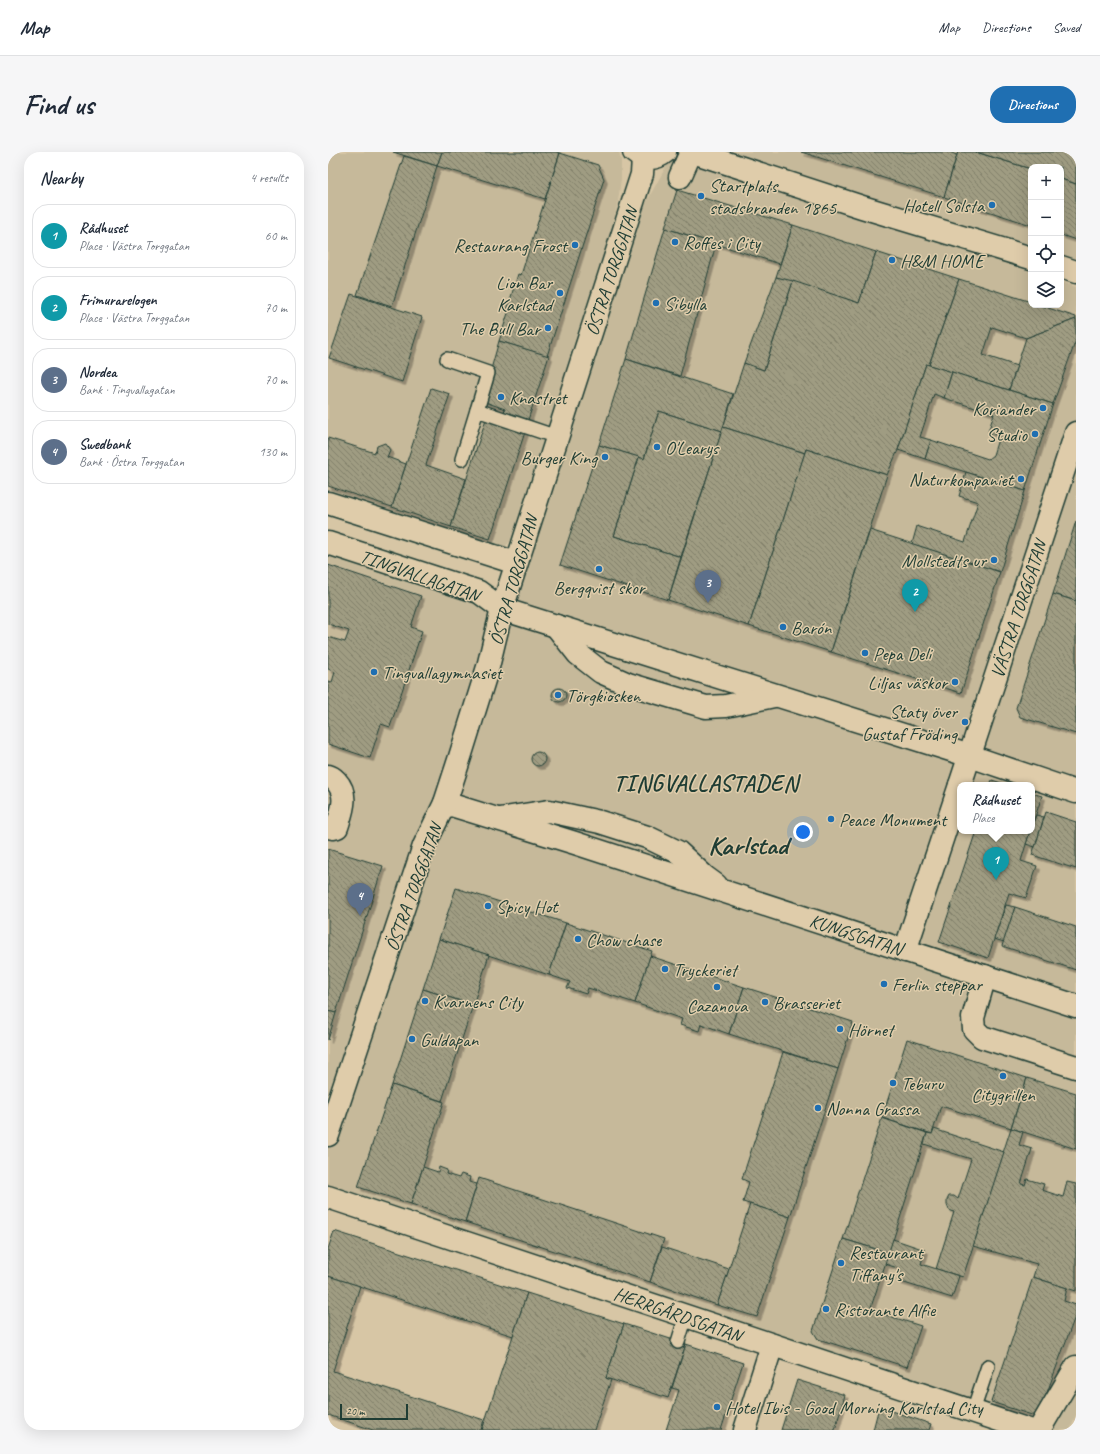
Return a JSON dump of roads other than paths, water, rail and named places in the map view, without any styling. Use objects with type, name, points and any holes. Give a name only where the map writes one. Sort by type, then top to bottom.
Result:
[{"type":"street","points":[[639,155],[656,158],[665,152]]},
{"type":"street","points":[[680,177],[692,152],[862,207],[1028,257]]},
{"type":"street","name":"ÖSTRA TORGGATAN","points":[[328,1135],[424,846],[445,804],[488,667],[502,609],[516,563],[642,174],[639,155]]},
{"type":"street","points":[[1064,268],[1076,272]]},
{"type":"street","name":"VÄSTRA TORGGATAN","points":[[961,782],[1076,433]]},
{"type":"street","name":"TINGVALLAGATAN","points":[[328,503],[516,563]]},
{"type":"street","name":"TINGVALLAGATAN","points":[[328,543],[479,592],[502,609],[970,756],[1076,792]]},
{"type":"street","name":"TINGVALLAGATAN","points":[[556,626],[578,654],[601,672],[628,684],[706,707],[726,706],[776,696]]},
{"type":"street","points":[[328,776],[332,777],[340,785],[344,794],[344,803],[337,827],[328,827]]},
{"type":"street","name":"VÄSTRA TORGGATAN","points":[[905,950],[957,794]]},
{"type":"street","name":"KUNGSGATAN","points":[[445,804],[574,843],[1076,1006]]},
{"type":"street","name":"KUNGSGATAN","points":[[495,820],[549,810],[600,822],[647,837],[678,852],[705,877],[726,892]]},
{"type":"street","points":[[986,976],[973,1018],[974,1029],[982,1037],[1076,1067]]},
{"type":"street","name":"HERRGÅRDSGATAN","points":[[328,1197],[1029,1430]]},
{"type":"street","points":[[745,1430],[772,1345]]},
{"type":"street","points":[[1039,1430],[1076,1367]]},
{"type":"lane","points":[[447,359],[488,373],[462,459]]},
{"type":"lane","points":[[477,410],[557,437]]},
{"type":"lane","points":[[678,1342],[686,1316]]},
{"type":"lane","points":[[973,1411],[988,1366]]},
{"type":"place","name":"Startplats stadsbranden 1865","points":[[701,196]]},
{"type":"place","name":"Hotell Solsta","points":[[992,205]]},
{"type":"place","name":"Roffes i City","points":[[675,242]]},
{"type":"place","name":"Restaurang Frost","points":[[575,245]]},
{"type":"place","name":"H&M HOME","points":[[892,260]]},
{"type":"place","name":"Lion Bar Karlstad","points":[[560,293]]},
{"type":"place","name":"Sibylla","points":[[656,303]]},
{"type":"place","name":"The Bull Bar","points":[[548,328]]},
{"type":"place","name":"Knastret","points":[[501,397]]},
{"type":"place","name":"Koriander","points":[[1043,408]]},
{"type":"place","name":"Studio","points":[[1035,434]]},
{"type":"place","name":"O'Learys","points":[[657,447]]},
{"type":"place","name":"Burger King","points":[[605,457]]},
{"type":"place","name":"Naturkompaniet","points":[[1021,479]]},
{"type":"place","name":"Mollstedts ur","points":[[994,560]]},
{"type":"place","name":"Bergqvist skor","points":[[599,569]]},
{"type":"place","name":"Nordea","points":[[708,603]]},
{"type":"place","name":"Frimurarelogen","points":[[915,612]]},
{"type":"place","name":"Barón","points":[[783,627]]},
{"type":"place","name":"Pepa Deli","points":[[865,653]]},
{"type":"place","name":"Tingvallagymnasiet","points":[[374,672]]},
{"type":"place","name":"Liljas väskor","points":[[955,682]]},
{"type":"place","name":"Törgkiosken","points":[[558,695]]},
{"type":"place","name":"Staty över Gustaf Fröding","points":[[965,722]]},
{"type":"place","name":"Peace Monument","points":[[831,819]]},
{"type":"place","name":"Rådhuset","points":[[996,880]]},
{"type":"place","name":"Spicy Hot","points":[[488,906]]},
{"type":"place","name":"Swedbank","points":[[360,916]]},
{"type":"place","name":"Chow chase","points":[[578,939]]},
{"type":"place","name":"Tryckeriet","points":[[665,969]]},
{"type":"place","name":"Ferlin steppar","points":[[884,984]]},
{"type":"place","name":"Cazanova","points":[[717,987]]},
{"type":"place","name":"Kvarnens City","points":[[425,1001]]},
{"type":"place","name":"Brasseriet","points":[[765,1002]]},
{"type":"place","name":"Hörnet","points":[[840,1029]]},
{"type":"place","name":"Guldapan","points":[[412,1039]]},
{"type":"place","name":"Citygrillen","points":[[1003,1076]]},
{"type":"place","name":"Teburu","points":[[893,1083]]},
{"type":"place","name":"Nonna Grassa","points":[[818,1108]]},
{"type":"place","name":"Restaurant Tiffany's","points":[[841,1263]]},
{"type":"place","name":"Ristorante Alfie","points":[[826,1309]]},
{"type":"place","name":"Hotel Ibis - Good Morning Karlstad City","points":[[717,1407]]},
{"type":"district","name":"TINGVALLASTADEN","points":[[706,783]]},
{"type":"district","name":"Karlstad","points":[[748,845]]}]
